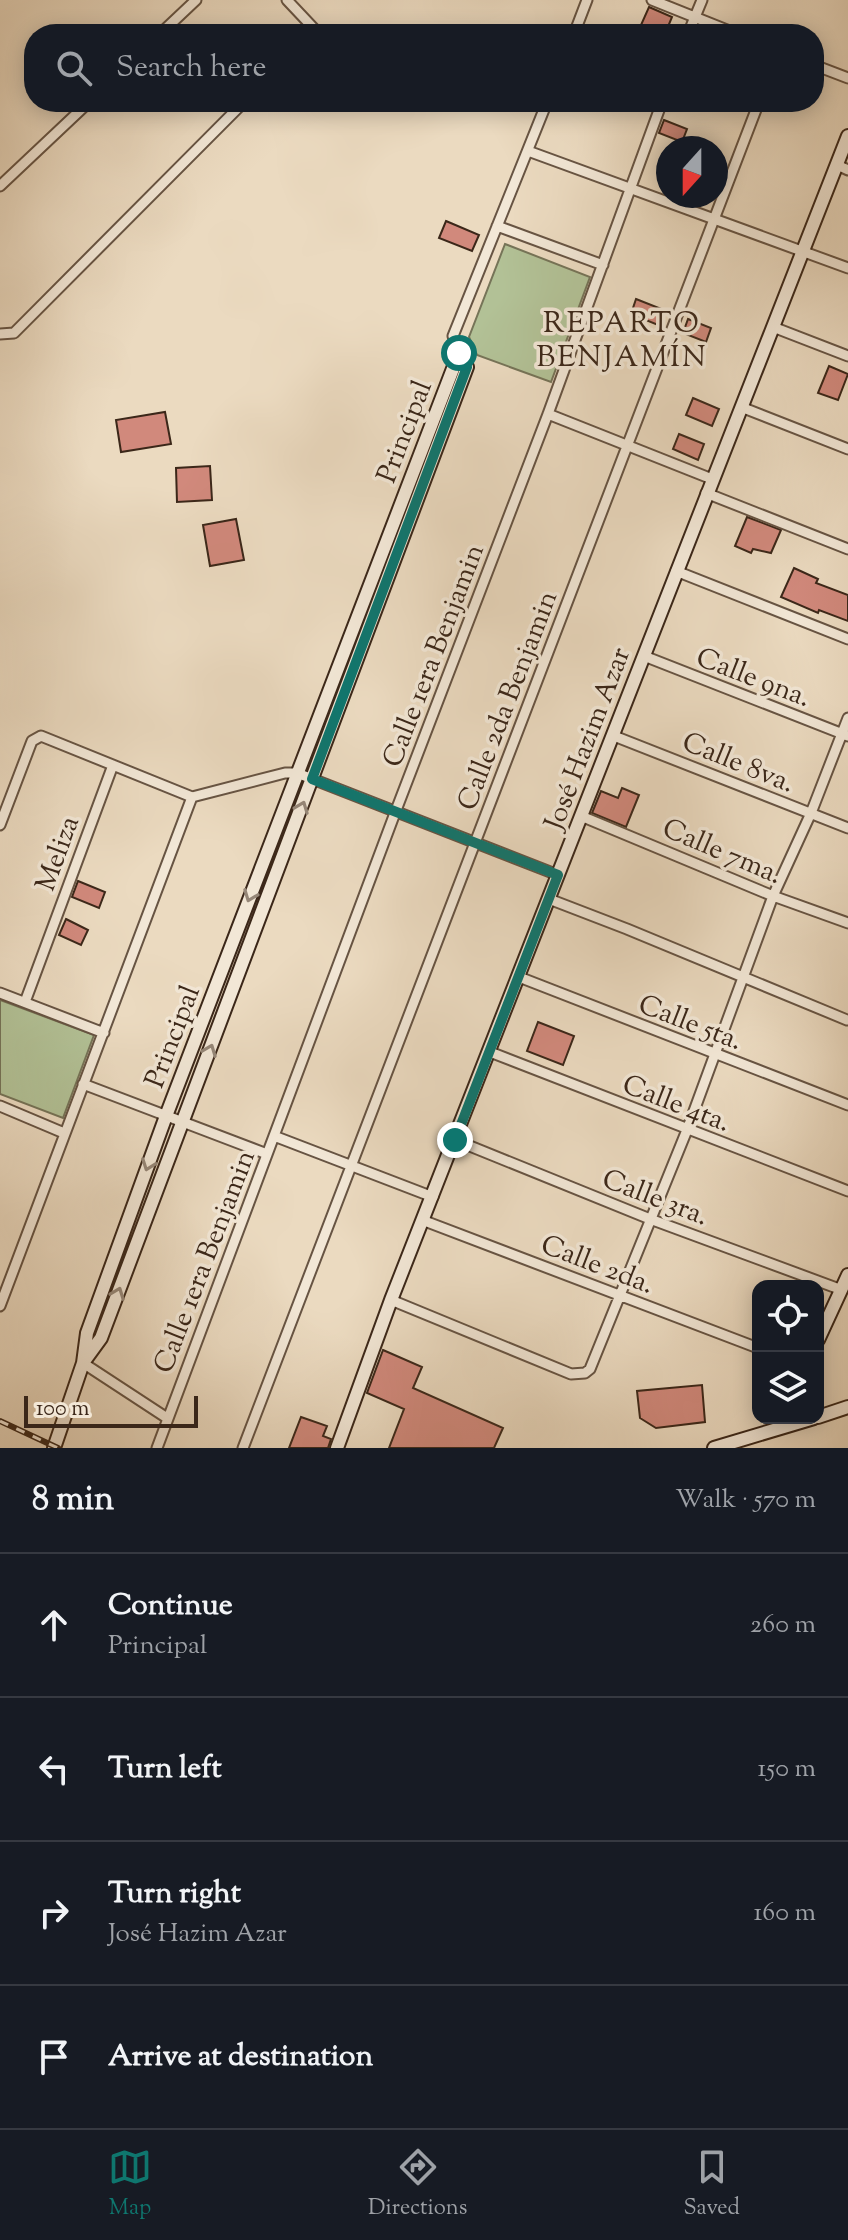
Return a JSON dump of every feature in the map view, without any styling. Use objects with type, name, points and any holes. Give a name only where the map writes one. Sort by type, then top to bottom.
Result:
[{"type":"street","points":[[171,24],[196,0]]},
{"type":"street","points":[[287,0],[309,24]]},
{"type":"street","points":[[578,24],[587,0]]},
{"type":"street","points":[[652,0],[712,24]]},
{"type":"street","points":[[692,24],[702,0]]},
{"type":"street","points":[[824,69],[848,78]]},
{"type":"street","points":[[0,186],[78,112]]},
{"type":"street","points":[[0,334],[14,333],[234,112]]},
{"type":"street","points":[[459,353],[453,336],[543,112]]},
{"type":"street","name":"Calle 1era Benjamin","points":[[157,1448],[548,414],[658,112]]},
{"type":"street","name":"Calle 2da Benjamin","points":[[243,1448],[755,112]]},
{"type":"street","name":"José Hazim Azar","points":[[337,1448],[391,1300],[614,736],[706,493],[803,250],[842,168],[848,136]]},
{"type":"street","points":[[528,151],[848,268]]},
{"type":"street","points":[[497,226],[603,265]]},
{"type":"street","points":[[773,327],[848,356]]},
{"type":"street","name":"Principal","points":[[83,1363],[87,1333],[166,1116],[459,353]]},
{"type":"street","name":"Principal","points":[[83,1363],[101,1338],[467,367],[459,353]]},
{"type":"street","points":[[741,407],[848,449]]},
{"type":"street","points":[[548,414],[712,479]]},
{"type":"street","points":[[706,493],[848,549]]},
{"type":"street","points":[[676,571],[848,639]]},
{"type":"street","name":"Calle 9na.","points":[[644,656],[845,735]]},
{"type":"street","points":[[391,1300],[571,1374],[585,1373],[594,1362],[687,1130],[773,896],[845,735],[848,718]]},
{"type":"street","points":[[0,825],[32,741],[41,736],[192,797],[285,773],[297,773],[558,875]]},
{"type":"street","name":"Calle 8va.","points":[[614,736],[848,828]]},
{"type":"street","name":"Meliza","points":[[25,1002],[113,765]]},
{"type":"street","points":[[0,1306],[192,797]]},
{"type":"street","name":"Calle 7ma.","points":[[581,816],[773,896],[848,923]]},
{"type":"street","points":[[549,899],[847,1020]]},
{"type":"street","name":"Calle 5ta.","points":[[519,977],[848,1105]]},
{"type":"street","points":[[0,993],[104,1033]]},
{"type":"street","name":"Calle 4ta.","points":[[490,1052],[848,1191]]},
{"type":"street","points":[[83,1084],[267,1154]]},
{"type":"street","points":[[0,1106],[64,1133]]},
{"type":"street","points":[[274,1136],[433,1197]]},
{"type":"street","name":"Calle 3ra.","points":[[455,1140],[650,1219],[842,1290]]},
{"type":"street","name":"Calle 2da.","points":[[422,1220],[752,1346]]},
{"type":"street","points":[[824,1328],[848,1275]]},
{"type":"street","points":[[54,1448],[83,1363],[167,1418]]},
{"type":"street","points":[[824,1414],[848,1407]]},
{"type":"street","points":[[714,1448],[786,1424]]},
{"type":"green space","points":[[505,244],[590,277],[551,382],[477,355],[469,337]]},
{"type":"green space","points":[[0,1000],[94,1035],[63,1118],[0,1094]]},
{"type":"building","points":[[649,7],[672,17],[669,24],[641,24]]},
{"type":"building","points":[[664,120],[687,129],[684,136],[659,133]]},
{"type":"building","points":[[446,221],[479,235],[472,251],[439,238]]},
{"type":"building","points":[[636,299],[664,310],[658,325],[631,314]]},
{"type":"building","points":[[688,319],[711,328],[706,342],[683,333]]},
{"type":"building","points":[[829,366],[848,374],[838,400],[818,393]]},
{"type":"building","points":[[693,398],[719,409],[712,426],[686,415]]},
{"type":"building","points":[[165,412],[171,444],[121,452],[116,420]]},
{"type":"building","points":[[679,434],[704,444],[698,460],[673,449]]},
{"type":"building","points":[[210,466],[212,500],[177,502],[176,468]]},
{"type":"building","points":[[747,517],[781,530],[771,553],[753,549],[751,553],[735,546]]},
{"type":"building","points":[[236,519],[244,560],[210,566],[203,525]]},
{"type":"building","points":[[794,568],[818,579],[816,583],[848,595],[848,621],[819,610],[818,613],[781,597]]},
{"type":"building","points":[[622,788],[639,795],[626,827],[592,813],[601,791],[618,798]]},
{"type":"building","points":[[78,881],[105,892],[99,908],[72,897]]},
{"type":"building","points":[[66,919],[88,930],[81,945],[59,935]]},
{"type":"building","points":[[538,1022],[574,1036],[563,1065],[527,1051]]},
{"type":"building","points":[[383,1350],[422,1367],[413,1388],[503,1428],[494,1448],[389,1448],[404,1409],[367,1393]]},
{"type":"building","points":[[702,1385],[705,1422],[656,1428],[640,1418],[637,1391]]},
{"type":"building","points":[[301,1417],[327,1426],[323,1436],[331,1439],[328,1448],[289,1448]]},
{"type":"railway","points":[[0,1421],[58,1448]]},
{"type":"district","name":"REPARTO BENJAMÍN","points":[[622,339]]},
{"type":"route","points":[[455,1140],[558,875],[312,779],[467,367],[459,353]]}]
